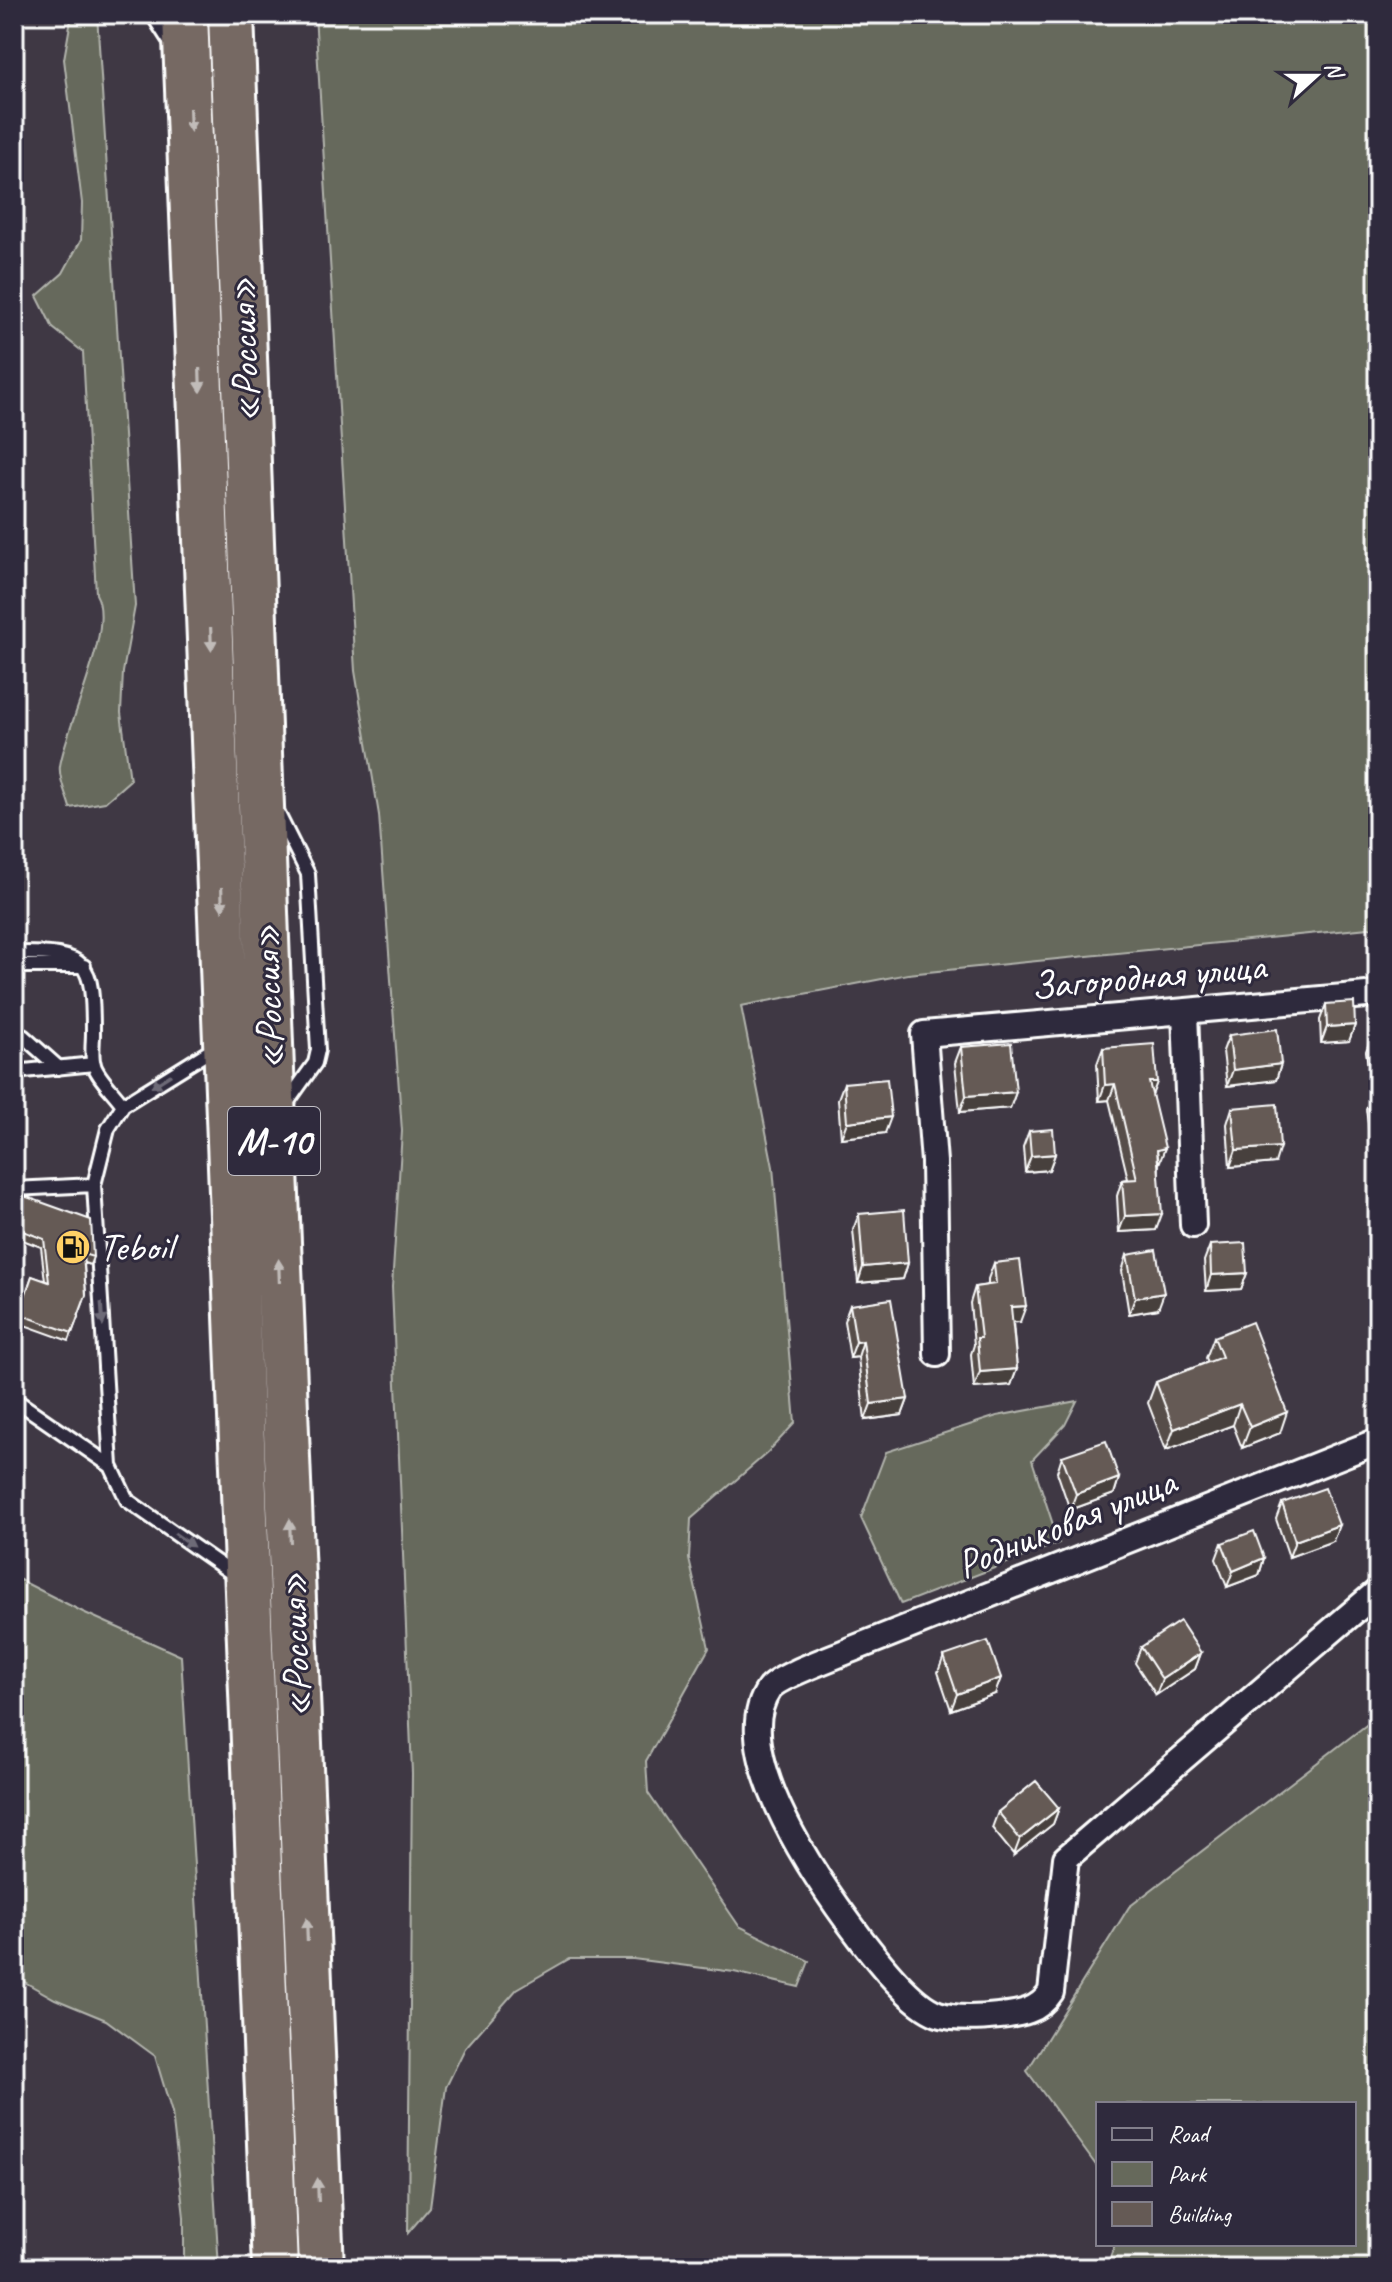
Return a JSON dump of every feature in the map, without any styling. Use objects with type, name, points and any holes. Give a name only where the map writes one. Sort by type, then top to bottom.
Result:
[{"type":"highway","name":"«Россия»","points":[[185,14],[275,2268]]},
{"type":"highway","name":"«Россия»","points":[[231,14],[321,2268]]},
{"type":"street","name":"Загородная улица","points":[[937,1354],[934,1162],[924,1034],[1378,994]]},
{"type":"street","points":[[1185,1012],[1193,1225]]},
{"type":"street","name":"Родниковая улица","points":[[1378,1441],[850,1650],[771,1685],[762,1701],[759,1719],[767,1777],[808,1865],[889,1974],[912,1997],[938,2014],[968,2017],[1021,2014],[1046,2001],[1051,1992],[1066,1858],[1378,1591]]},
{"type":"lane","points":[[152,14],[188,69]]},
{"type":"lane","points":[[14,953],[61,954],[71,956],[84,966],[93,990],[94,1064],[123,1105]]},
{"type":"lane","points":[[14,966],[84,966]]},
{"type":"lane","points":[[14,1036],[23,1036],[59,1068]]},
{"type":"lane","points":[[227,1040],[123,1105],[108,1129],[94,1185],[111,1466],[127,1500],[250,1586]]},
{"type":"lane","points":[[14,1072],[94,1064]]},
{"type":"lane","points":[[14,1189],[94,1185]]},
{"type":"lane","points":[[14,1399],[111,1466]]},
{"type":"green space","points":[[72,14],[97,14],[135,606],[123,672],[121,713],[130,780],[105,802],[70,808],[61,781],[60,766],[95,653],[100,609],[96,594],[83,352],[53,328],[37,296],[63,273],[81,240],[82,203],[64,59]]},
{"type":"green space","points":[[315,14],[1378,14],[1378,927],[908,974],[741,1006],[773,1167],[795,1423],[767,1453],[691,1519],[689,1559],[709,1648],[646,1761],[648,1793],[739,1926],[809,1961],[799,1987],[734,1972],[633,1959],[569,1959],[517,1989],[465,2048],[446,2087],[430,2207],[408,2233],[412,1773],[392,1287],[402,1131],[379,815],[355,671]]},
{"type":"green space","points":[[1077,1401],[1065,1425],[1032,1460],[1059,1543],[901,1604],[861,1518],[886,1452],[997,1416]]},
{"type":"green space","points":[[14,1577],[181,1656],[219,2268],[184,2268],[184,2217],[172,2113],[155,2056],[106,2020],[55,1999],[14,1976]]},
{"type":"green space","points":[[1378,1716],[1378,2268],[1106,2268],[1114,2246],[1356,2246],[1356,2102],[1096,2102],[1096,2165],[1027,2071],[1129,1907]]},
{"type":"building","points":[[14,971],[17,971],[19,1019],[14,1019]]},
{"type":"building","points":[[1354,1002],[1355,1025],[1327,1027],[1326,1004]]},
{"type":"building","points":[[1277,1029],[1281,1064],[1233,1070],[1229,1035]]},
{"type":"building","points":[[1378,1034],[1378,1078],[1372,1035]]},
{"type":"building","points":[[1011,1043],[1016,1092],[966,1096],[961,1047]]},
{"type":"building","points":[[1154,1044],[1157,1082],[1149,1082],[1165,1148],[1157,1150],[1162,1214],[1125,1216],[1122,1180],[1137,1179],[1115,1084],[1105,1085],[1103,1048]]},
{"type":"building","points":[[887,1079],[891,1117],[847,1122],[844,1083]]},
{"type":"building","points":[[1378,1092],[1378,1136],[1372,1093]]},
{"type":"building","points":[[1277,1104],[1280,1147],[1236,1150],[1232,1108]]},
{"type":"building","points":[[1053,1129],[1055,1154],[1031,1156],[1029,1131]]},
{"type":"building","points":[[24,1196],[91,1220],[93,1257],[83,1254],[86,1295],[72,1333],[19,1314],[32,1276],[49,1282],[44,1239],[23,1231]]},
{"type":"building","points":[[904,1210],[908,1263],[863,1267],[859,1214]]},
{"type":"building","points":[[1245,1243],[1247,1273],[1211,1275],[1210,1245]]},
{"type":"building","points":[[1156,1250],[1164,1293],[1135,1298],[1127,1255]]},
{"type":"building","points":[[1020,1260],[1026,1306],[1011,1307],[1017,1369],[980,1372],[977,1338],[981,1338],[975,1287],[996,1284],[994,1263]]},
{"type":"building","points":[[891,1299],[908,1399],[871,1404],[863,1341],[856,1342],[850,1305]]},
{"type":"building","points":[[1252,1322],[1287,1412],[1250,1427],[1240,1404],[1174,1429],[1156,1382],[1222,1357],[1214,1337]]},
{"type":"building","points":[[1106,1441],[1119,1478],[1076,1494],[1062,1456]]},
{"type":"building","points":[[1325,1488],[1339,1525],[1295,1541],[1282,1503]]},
{"type":"building","points":[[1254,1531],[1264,1558],[1233,1571],[1222,1543]]},
{"type":"building","points":[[1180,1621],[1201,1653],[1162,1679],[1141,1647]]},
{"type":"building","points":[[988,1641],[1001,1678],[957,1694],[944,1656]]},
{"type":"building","points":[[1036,1781],[1059,1808],[1020,1839],[998,1812]]},
{"type":"place","name":"Teboil","points":[[73,1247]]}]
